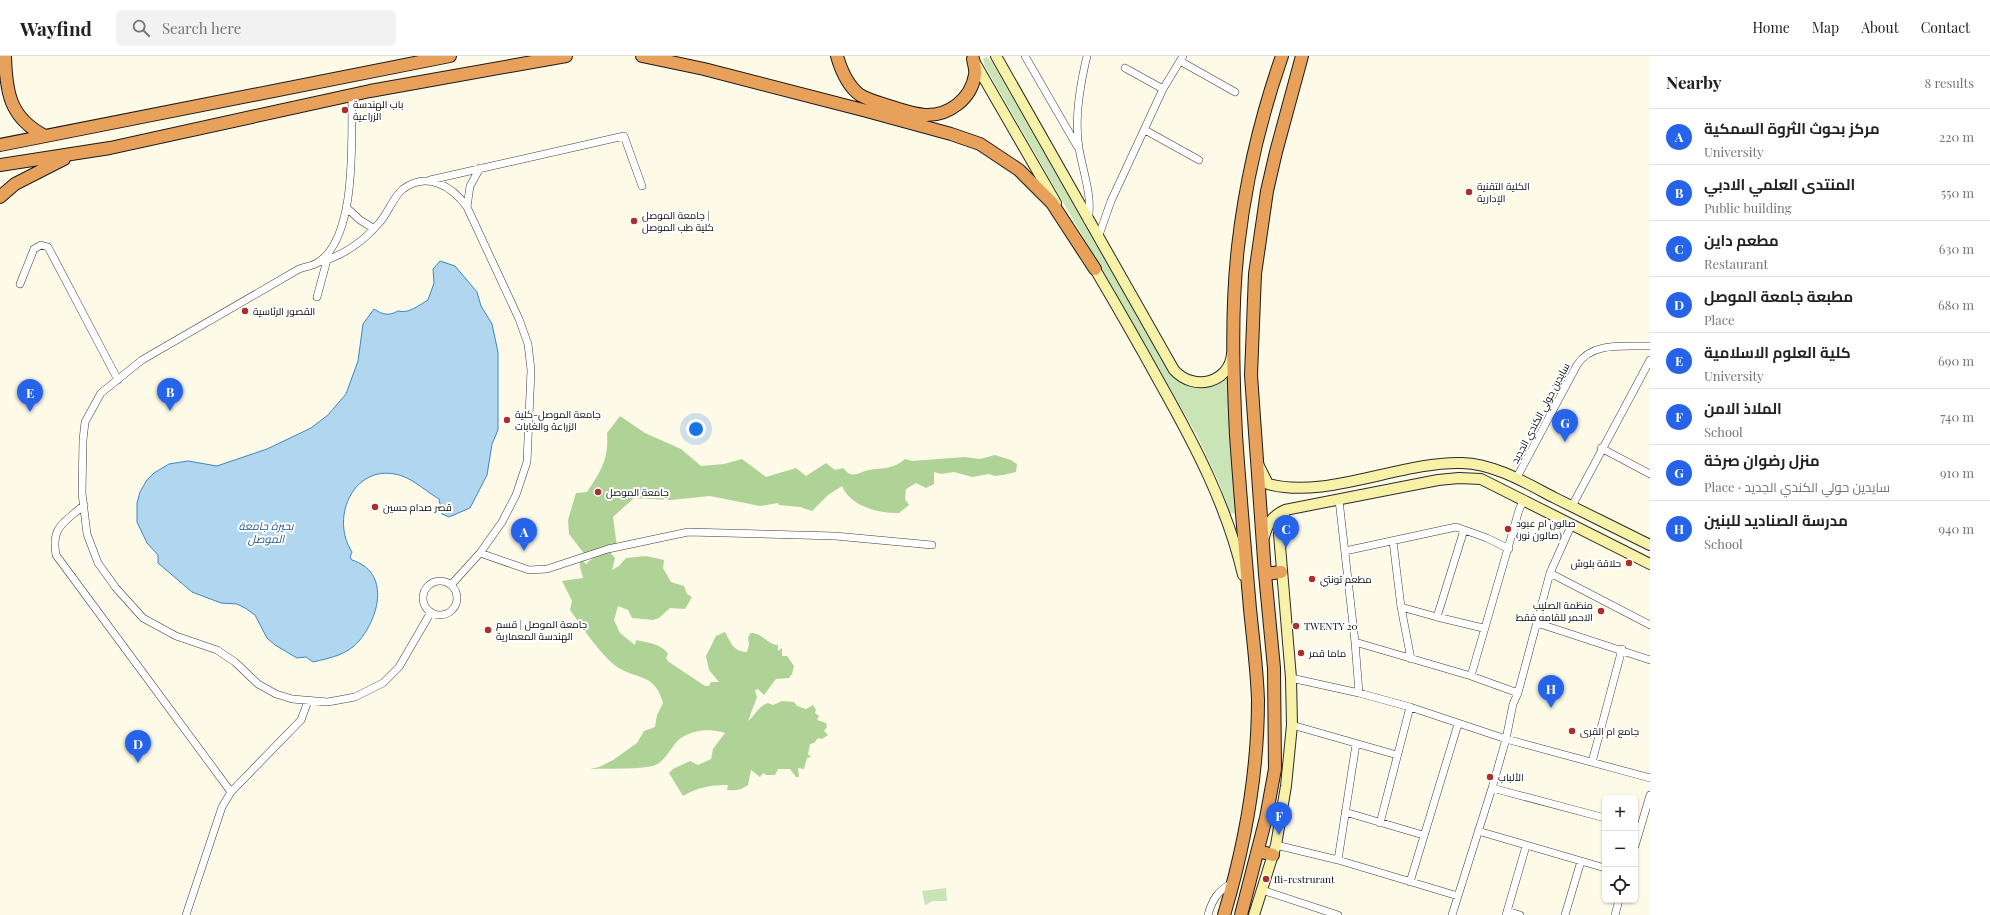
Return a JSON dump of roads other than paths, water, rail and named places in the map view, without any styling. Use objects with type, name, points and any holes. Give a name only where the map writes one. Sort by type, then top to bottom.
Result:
[{"type":"highway","points":[[5,56],[7,86],[12,104],[22,120],[45,136]]},
{"type":"highway","points":[[0,145],[450,56]]},
{"type":"highway","points":[[0,165],[110,148],[352,95],[566,56]]},
{"type":"highway","points":[[642,56],[712,71],[863,110],[951,134],[980,144],[1019,170],[1052,203],[1095,269]]},
{"type":"highway","points":[[837,56],[841,70],[850,84],[860,95],[908,112],[926,115],[945,112],[957,105],[969,93],[975,74],[974,57]]},
{"type":"highway","points":[[1224,915],[1250,812],[1258,702],[1236,434],[1234,336],[1236,270],[1241,223],[1266,106],[1282,56]]},
{"type":"highway","points":[[1241,915],[1266,818],[1274,769],[1276,701],[1262,543],[1252,375],[1255,274],[1262,224],[1276,152],[1302,56]]},
{"type":"highway","points":[[0,197],[15,184],[75,154]]},
{"type":"highway","points":[[1241,223],[1262,224]]},
{"type":"highway","points":[[1265,574],[1281,572]]},
{"type":"highway","points":[[1258,702],[1276,701]]},
{"type":"highway","points":[[1258,851],[1274,850]]},
{"type":"main road","points":[[996,56],[1088,221],[1174,370],[1180,376],[1196,384],[1204,383],[1219,376],[1229,365],[1232,357],[1234,336]]},
{"type":"main road","points":[[974,57],[1191,438],[1214,486],[1233,537],[1250,609]]},
{"type":"main road","points":[[1257,462],[1268,484],[1281,488],[1317,487],[1437,464],[1483,464],[1516,478],[1650,545]]},
{"type":"main road","points":[[1460,478],[1461,463]]},
{"type":"main road","points":[[1262,543],[1268,525],[1276,514],[1285,510],[1426,482],[1460,478],[1481,479],[1524,499],[1571,526],[1650,564]]},
{"type":"main road","points":[[1254,915],[1274,850],[1286,786],[1292,725],[1291,678],[1279,534],[1285,510]]},
{"type":"street","points":[[1025,56],[1079,148]]},
{"type":"street","points":[[1087,56],[1078,111],[1079,148],[1091,206],[1088,221]]},
{"type":"street","points":[[1098,238],[1112,200],[1163,89],[1181,58],[1235,92]]},
{"type":"street","points":[[1125,68],[1163,89]]},
{"type":"street","points":[[317,263],[327,254],[340,235],[347,208],[352,95]]},
{"type":"street","points":[[1145,130],[1199,160]]},
{"type":"street","points":[[431,612],[399,667],[383,683],[355,697],[328,702],[308,701],[276,694],[258,684],[235,662],[217,650],[176,636],[143,618],[116,588],[98,563],[87,534],[84,505],[82,478],[85,422],[101,393],[142,360],[299,269],[341,255],[360,242],[380,222],[402,190],[414,184],[624,136],[642,186]]},
{"type":"street","points":[[467,207],[470,186],[480,168]]},
{"type":"street","points":[[430,180],[447,186],[467,207],[519,319],[528,344],[531,370],[527,462],[516,495],[502,522],[480,553],[451,585]]},
{"type":"street","points":[[347,208],[360,220],[373,228]]},
{"type":"street","points":[[20,284],[34,249],[41,245],[48,247],[118,380]]},
{"type":"street","points":[[317,297],[327,260]]},
{"type":"street","name":"سايدين حولي الكندي الجديد","points":[[1516,478],[1577,365],[1584,356],[1599,348],[1650,346]]},
{"type":"street","points":[[1572,506],[1650,360]]},
{"type":"street","points":[[1602,448],[1650,474]]},
{"type":"street","points":[[1471,676],[1483,628],[1509,548],[1519,510],[1524,499]]},
{"type":"street","points":[[1339,500],[1355,642],[1359,693]]},
{"type":"street","points":[[84,505],[57,530],[54,540],[56,555],[231,792]]},
{"type":"street","points":[[1452,915],[1492,788],[1514,704],[1538,623],[1550,573],[1571,526]]},
{"type":"street","points":[[1345,550],[1456,527],[1509,548]]},
{"type":"street","points":[[1437,618],[1464,530]]},
{"type":"street","points":[[480,553],[529,570],[547,569],[596,553],[688,532],[834,536],[932,544]]},
{"type":"street","points":[[1393,541],[1401,607],[1411,659]]},
{"type":"street","points":[[1550,573],[1650,625]]},
{"type":"street","points":[[442,581],[451,585],[457,595],[457,601],[452,611],[442,615],[431,612],[424,603],[424,592],[427,587],[436,582],[442,581]]},
{"type":"street","points":[[1401,607],[1437,618],[1483,628]]},
{"type":"street","points":[[1538,623],[1622,649],[1650,660]]},
{"type":"street","points":[[1355,642],[1471,676],[1518,693]]},
{"type":"street","points":[[1592,762],[1622,649]]},
{"type":"street","points":[[1291,678],[1359,693],[1410,707],[1458,724],[1650,778]]},
{"type":"street","points":[[186,915],[222,806],[231,792],[301,720],[308,701]]},
{"type":"street","points":[[1380,822],[1410,707]]},
{"type":"street","points":[[1410,882],[1423,835],[1458,724]]},
{"type":"street","points":[[1292,725],[1396,756]]},
{"type":"street","points":[[1338,860],[1356,744]]},
{"type":"street","points":[[1492,788],[1602,817]]},
{"type":"street","points":[[1638,827],[1650,795]]},
{"type":"street","points":[[1345,812],[1423,835]]},
{"type":"street","points":[[1478,831],[1602,867]]},
{"type":"street","points":[[1520,915],[1507,913],[1526,846]]},
{"type":"street","points":[[1274,850],[1338,860],[1458,896]]},
{"type":"street","points":[[1565,915],[1581,861]]},
{"type":"street","points":[[1208,915],[1214,898],[1222,890],[1233,883]]},
{"type":"street","points":[[1262,890],[1338,915]]},
{"type":"street","points":[[1615,915],[1618,903]]},
{"type":"water","name":"بحيرة جامعة الموصل","points":[[440,261],[455,266],[477,292],[481,306],[492,324],[498,352],[498,430],[492,444],[487,475],[470,508],[449,517],[442,514],[439,499],[416,483],[402,476],[385,473],[371,476],[359,484],[351,495],[345,508],[344,523],[346,538],[352,552],[350,557],[352,560],[364,566],[372,574],[376,584],[378,596],[376,608],[366,631],[359,641],[349,650],[332,657],[313,662],[306,657],[297,658],[275,645],[267,638],[255,615],[245,608],[237,604],[221,603],[192,592],[158,563],[158,555],[147,543],[137,522],[137,503],[140,492],[147,480],[154,473],[169,464],[188,461],[217,466],[267,449],[311,428],[328,415],[346,394],[358,361],[363,324],[374,309],[383,314],[392,314],[398,311],[402,312],[410,310],[428,300],[434,283],[433,269]]},
{"type":"place","name":"باب الهندسة الزراعية","points":[[345,110]]},
{"type":"place","name":"الكلية التقنية الإدارية","points":[[1469,192]]},
{"type":"place","name":"جامعة الموصل | كلية طب الموصل","points":[[634,221]]},
{"type":"place","name":"القصور الرئاسية","points":[[245,311]]},
{"type":"place","name":"المنتدى العلمي الادبي","points":[[170,411]]},
{"type":"place","name":"كلية العلوم الاسلامية","points":[[30,412]]},
{"type":"place","name":"جامعة الموصل-كلية الزراعة والغابات","points":[[507,420]]},
{"type":"place","name":"منزل رضوان صرخة","points":[[1565,442]]},
{"type":"place","name":"جامعة الموصل","points":[[598,492]]},
{"type":"place","name":"قصر صدام حسين","points":[[375,507]]},
{"type":"place","name":"صالون ام عبود (صالون نور)","points":[[1508,529]]},
{"type":"place","name":"مطعم داين","points":[[1286,548]]},
{"type":"place","name":"مركز بحوث الثروة السمكية","points":[[524,551]]},
{"type":"place","name":"حلاقة بلوش","points":[[1629,563]]},
{"type":"place","name":"مطعم تونتي","points":[[1312,579]]},
{"type":"place","name":"منظمة الصليب الاحمر للقامه فقط","points":[[1601,611]]},
{"type":"place","name":"TWENTY 20","points":[[1296,626]]},
{"type":"place","name":"جامعة الموصل | قسم الهندسة المعمارية","points":[[488,630]]},
{"type":"place","name":"ماما قمر","points":[[1301,653]]},
{"type":"place","name":"مدرسة الصناديد للبنين","points":[[1551,708]]},
{"type":"place","name":"جامع ام القرى","points":[[1572,731]]},
{"type":"place","name":"مطبعة جامعة الموصل","points":[[138,763]]},
{"type":"place","name":"الألباب","points":[[1490,777]]},
{"type":"place","name":"الملاذ الامن","points":[[1279,835]]},
{"type":"place","name":"fli-restrurant","points":[[1266,879]]}]
